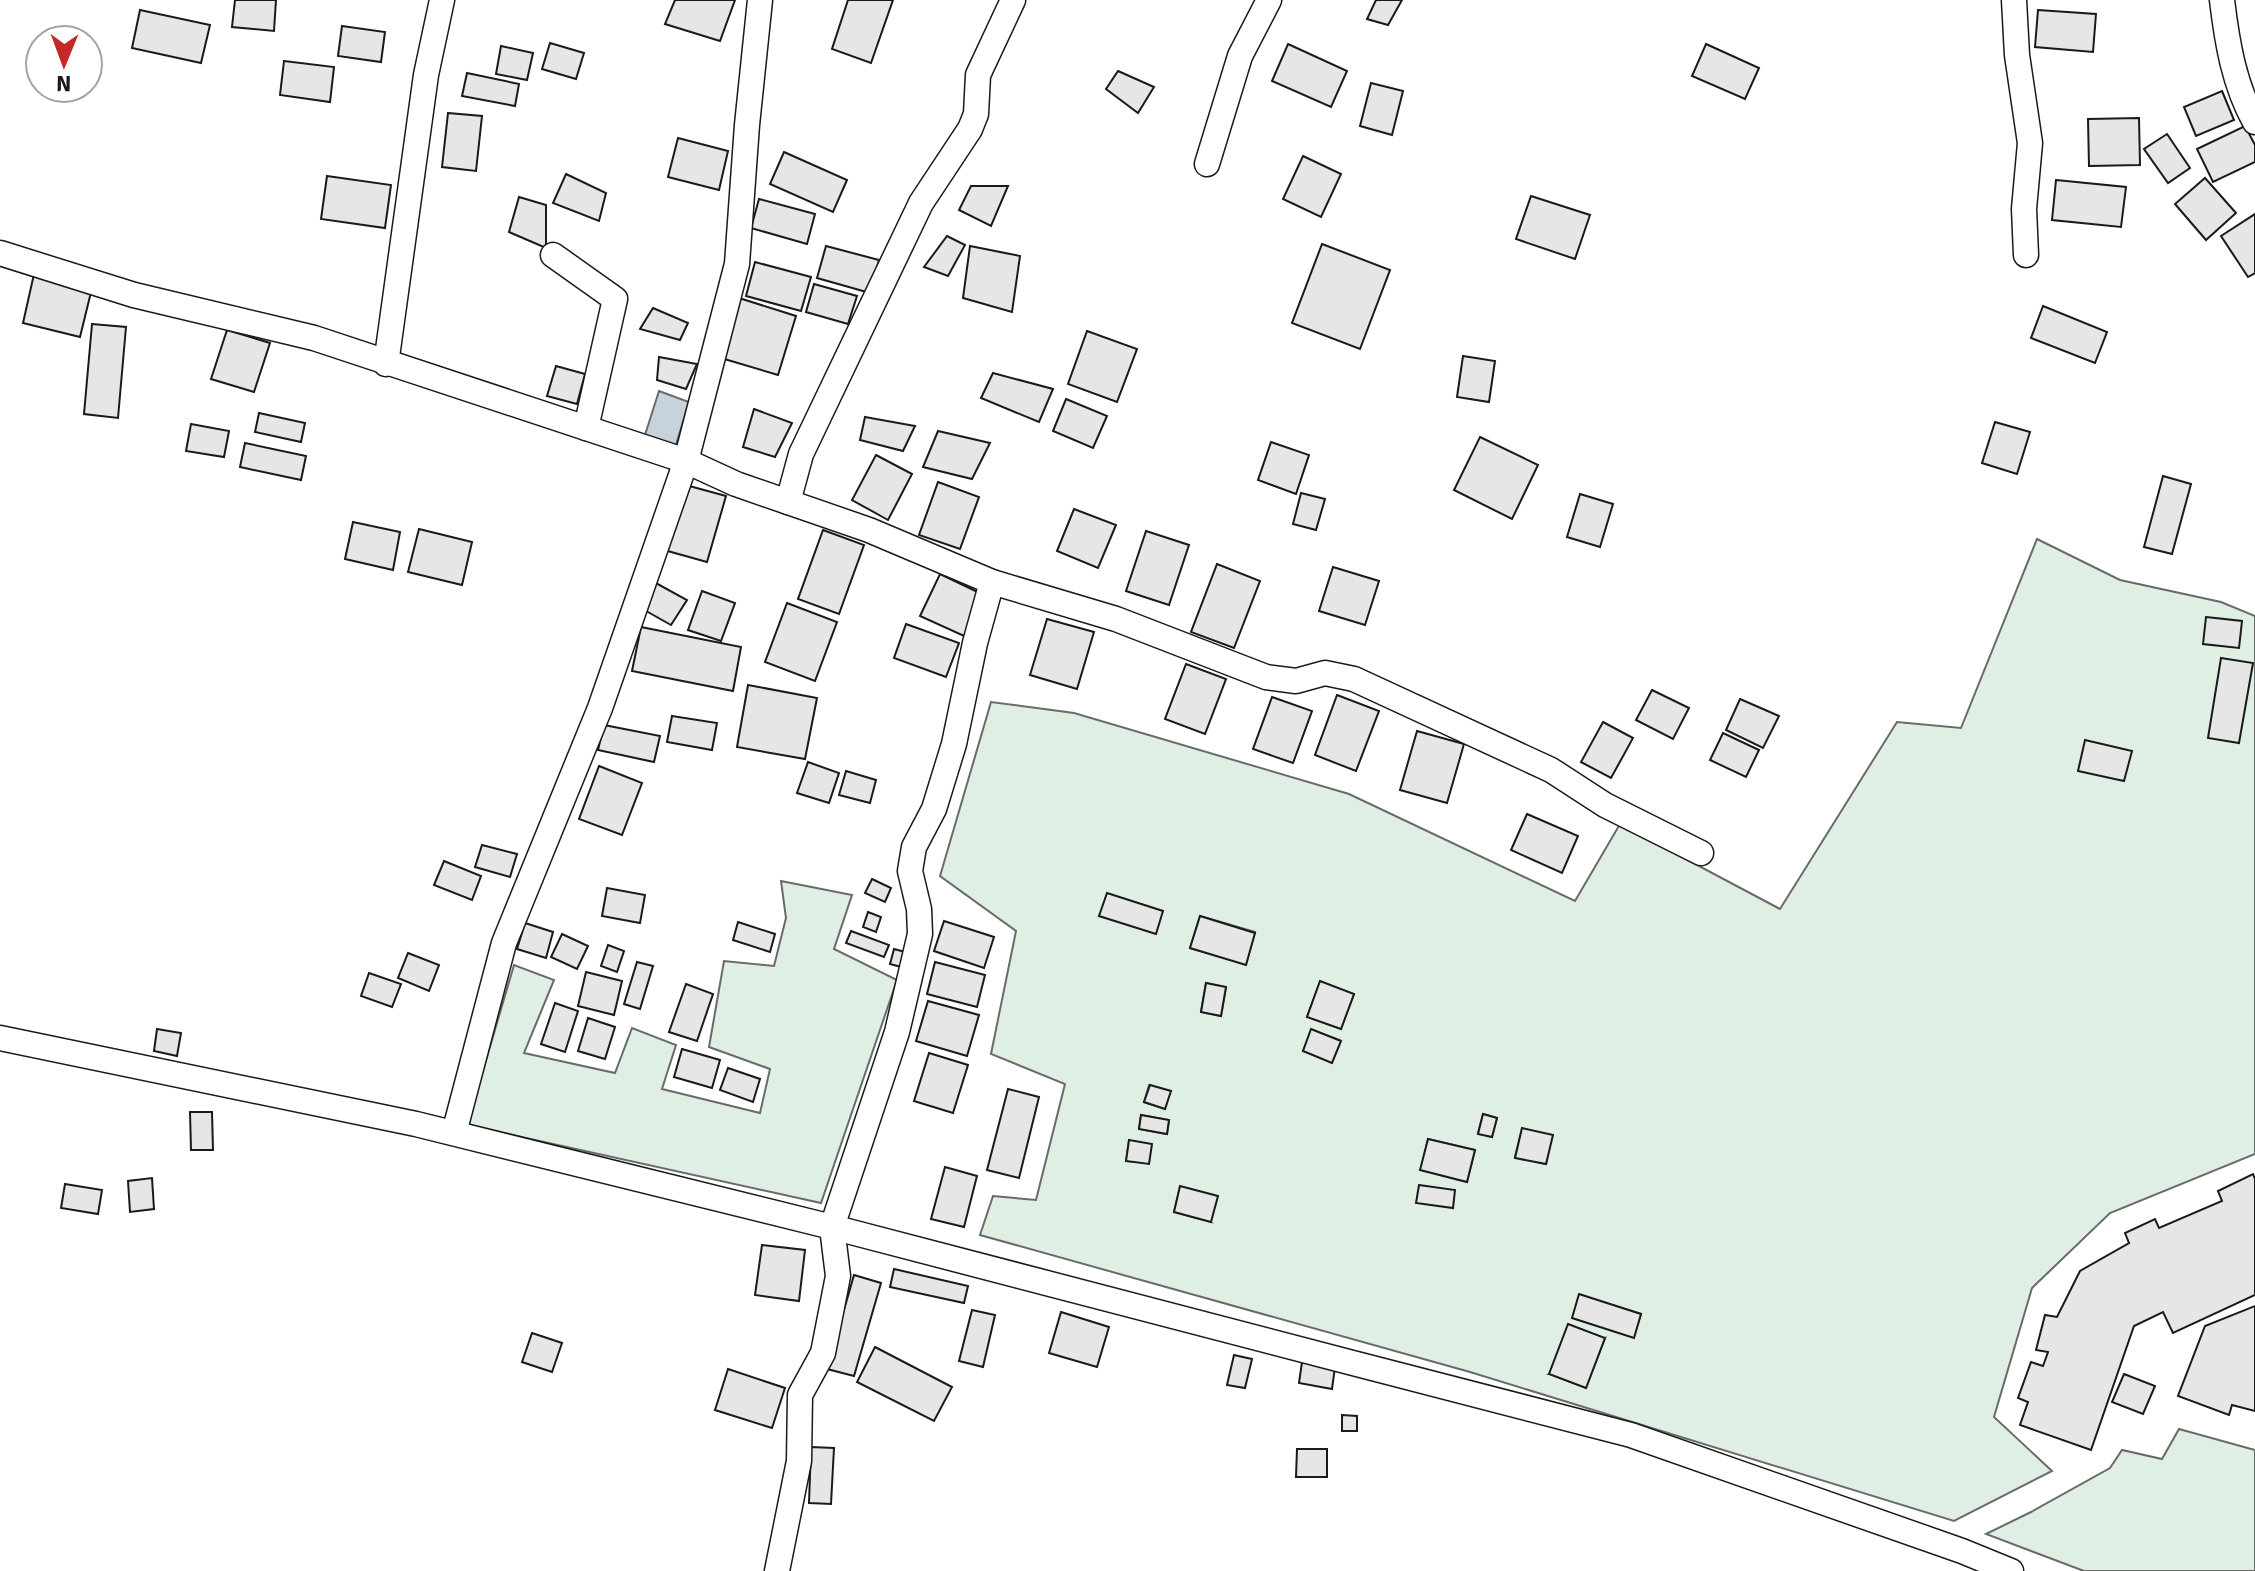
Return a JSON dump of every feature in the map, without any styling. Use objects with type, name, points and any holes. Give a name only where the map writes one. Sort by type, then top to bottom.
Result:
[{"type":"street","points":[[386,364],[426,75],[442,0]]},
{"type":"street","points":[[454,1133],[504,943],[600,708],[686,461],[737,264],[760,0]]},
{"type":"street","points":[[788,502],[801,454],[921,203],[970,129],[976,114],[978,75],[1013,0]]},
{"type":"street","points":[[1207,164],[1240,56],[1269,0]]},
{"type":"street","points":[[2014,0],[2017,55],[2030,143],[2024,209],[2026,255]]},
{"type":"street","points":[[2222,0],[2225,33],[2242,100],[2255,122]]},
{"type":"street","points":[[0,253],[134,295],[314,338],[686,461],[736,484],[869,530],[992,582],[1116,619],[1266,677],[1296,681],[1325,673],[1354,679],[1551,770],[1605,805],[1701,853]]},
{"type":"street","points":[[553,255],[615,299],[586,428]]},
{"type":"street","points":[[777,1571],[799,1461],[800,1395],[823,1353],[838,1276],[832,1227],[901,1017],[920,934],[919,909],[910,871],[914,847],[934,809],[954,744],[992,582]]},
{"type":"street","points":[[0,1038],[454,1133],[832,1227],[1631,1435],[2011,1571]]},
{"type":"green space","points":[[2037,539],[2120,580],[2221,602],[2255,616],[2255,1154],[2110,1213],[2032,1288],[1994,1417],[2052,1471],[1954,1521],[1470,1372],[980,1235],[993,1196],[1036,1200],[1065,1084],[991,1054],[1016,931],[940,876],[991,702],[1074,713],[1349,794],[1575,901],[1620,824],[1780,909],[1897,722],[1961,728]],"holes":[[[1200,916],[1255,932],[1246,964],[1190,948]],[[1320,982],[1354,994],[1341,1029],[1307,1017]],[[1206,983],[1226,987],[1221,1016],[1201,1012]],[[1312,1030],[1340,1040],[1332,1063],[1303,1051]],[[1149,1085],[1170,1091],[1165,1109],[1144,1102]],[[1483,1114],[1497,1118],[1492,1137],[1478,1133]],[[1141,1115],[1169,1120],[1167,1134],[1139,1129]],[[1522,1129],[1552,1135],[1546,1164],[1515,1157]],[[1428,1139],[1475,1150],[1467,1182],[1421,1170]],[[1129,1141],[1151,1144],[1149,1163],[1126,1161]],[[1180,1187],[1211,1222],[1174,1212]],[[1579,1295],[1641,1314],[1634,1337]],[[1605,1338],[1586,1388],[1549,1374]]]},
{"type":"green space","points":[[781,881],[852,895],[834,949],[897,980],[821,1203],[467,1125],[514,965],[554,980],[524,1053],[615,1073],[632,1028],[676,1045],[662,1089],[760,1113],[770,1069],[709,1047],[724,961],[774,966],[786,918]]},
{"type":"green space","points":[[2179,1429],[2255,1450],[2255,1571],[2084,1571],[1986,1534],[2110,1468],[2122,1450],[2162,1459]]},
{"type":"shaded area","points":[[659,391],[689,402],[675,448],[644,438]]},
{"type":"building","points":[[235,0],[276,0],[274,31],[232,27]]},
{"type":"building","points":[[675,0],[735,0],[720,41],[665,24]]},
{"type":"building","points":[[848,0],[893,0],[871,63],[832,49]]},
{"type":"building","points":[[1376,0],[1402,0],[1388,25],[1367,19]]},
{"type":"building","points":[[140,10],[210,25],[201,63],[132,48]]},
{"type":"building","points":[[2038,10],[2096,14],[2093,52],[2035,47]]},
{"type":"building","points":[[342,26],[385,32],[381,62],[338,56]]},
{"type":"building","points":[[550,43],[584,53],[576,79],[542,69]]},
{"type":"building","points":[[1288,44],[1347,71],[1331,107],[1272,81]]},
{"type":"building","points":[[1706,44],[1759,68],[1745,99],[1692,76]]},
{"type":"building","points":[[501,46],[533,53],[527,80],[496,74]]},
{"type":"building","points":[[284,61],[334,67],[330,102],[280,95]]},
{"type":"building","points":[[1118,71],[1154,87],[1138,113],[1106,89]]},
{"type":"building","points":[[467,73],[519,84],[515,106],[462,96]]},
{"type":"building","points":[[1371,83],[1403,91],[1392,135],[1360,126]]},
{"type":"building","points":[[2222,91],[2234,120],[2196,136],[2184,107]]},
{"type":"building","points":[[448,113],[482,116],[476,171],[442,167]]},
{"type":"building","points":[[2139,118],[2140,165],[2089,166],[2088,119]]},
{"type":"building","points":[[2245,126],[2255,145],[2255,162],[2213,182],[2197,149]]},
{"type":"building","points":[[2167,134],[2190,168],[2168,183],[2144,149]]},
{"type":"building","points":[[678,138],[728,151],[719,190],[668,177]]},
{"type":"building","points":[[784,152],[847,180],[833,212],[770,184]]},
{"type":"building","points":[[1303,156],[1341,174],[1321,217],[1283,199]]},
{"type":"building","points":[[566,174],[606,193],[599,221],[553,203]]},
{"type":"building","points":[[327,176],[391,185],[385,228],[321,219]]},
{"type":"building","points":[[2205,178],[2236,213],[2206,240],[2175,204]]},
{"type":"building","points":[[2056,180],[2126,187],[2121,227],[2052,220]]},
{"type":"building","points":[[971,186],[1008,186],[991,226],[959,210]]},
{"type":"building","points":[[1531,196],[1590,215],[1575,259],[1516,239]]},
{"type":"building","points":[[519,197],[546,205],[546,248],[509,232]]},
{"type":"building","points":[[759,199],[815,214],[807,244],[751,228]]},
{"type":"building","points":[[2255,214],[2255,273],[2248,277],[2221,236]]},
{"type":"building","points":[[947,236],[965,245],[948,276],[924,267]]},
{"type":"building","points":[[1322,244],[1390,270],[1360,349],[1292,323]]},
{"type":"building","points":[[826,246],[879,260],[870,293],[817,278]]},
{"type":"building","points":[[970,246],[1020,256],[1012,312],[963,298]]},
{"type":"building","points":[[755,262],[811,277],[801,311],[746,296]]},
{"type":"building","points":[[34,274],[92,288],[80,337],[23,323]]},
{"type":"building","points":[[814,284],[857,296],[848,324],[806,312]]},
{"type":"building","points":[[739,298],[796,316],[778,375],[721,358]]},
{"type":"building","points":[[2043,306],[2107,332],[2095,363],[2031,338]]},
{"type":"building","points":[[653,308],[688,323],[680,340],[640,329]]},
{"type":"building","points":[[92,324],[126,327],[118,418],[84,414]]},
{"type":"building","points":[[227,330],[270,343],[254,392],[211,379]]},
{"type":"building","points":[[1087,331],[1137,349],[1117,402],[1068,384]]},
{"type":"building","points":[[1463,356],[1495,361],[1489,402],[1457,397]]},
{"type":"building","points":[[659,357],[697,364],[686,389],[657,380]]},
{"type":"building","points":[[556,366],[585,374],[577,404],[547,396]]},
{"type":"building","points":[[993,373],[1053,389],[1039,422],[981,398]]},
{"type":"building","points":[[1066,399],[1107,416],[1093,448],[1053,431]]},
{"type":"building","points":[[754,409],[792,423],[775,457],[743,447]]},
{"type":"building","points":[[259,413],[305,423],[301,442],[255,432]]},
{"type":"building","points":[[865,417],[915,426],[903,451],[860,440]]},
{"type":"building","points":[[1995,422],[2030,432],[2017,474],[1982,463]]},
{"type":"building","points":[[191,424],[229,431],[224,457],[186,451]]},
{"type":"building","points":[[938,431],[990,443],[972,479],[923,467]]},
{"type":"building","points":[[1480,437],[1538,465],[1512,519],[1454,490]]},
{"type":"building","points":[[1271,442],[1309,455],[1296,494],[1258,480]]},
{"type":"building","points":[[245,443],[306,456],[301,480],[240,467]]},
{"type":"building","points":[[876,455],[912,474],[888,520],[852,500]]},
{"type":"building","points":[[2163,476],[2191,484],[2172,554],[2144,547]]},
{"type":"building","points":[[938,482],[979,497],[960,549],[919,535]]},
{"type":"building","points":[[682,484],[726,496],[707,562],[664,550]]},
{"type":"building","points":[[1301,493],[1325,499],[1316,530],[1293,524]]},
{"type":"building","points":[[1580,494],[1613,504],[1600,547],[1567,537]]},
{"type":"building","points":[[1074,509],[1116,525],[1098,568],[1057,551]]},
{"type":"building","points":[[353,522],[400,532],[393,570],[345,559]]},
{"type":"building","points":[[419,529],[472,542],[462,585],[408,572]]},
{"type":"building","points":[[823,530],[864,545],[839,614],[798,599]]},
{"type":"building","points":[[1146,531],[1189,545],[1169,605],[1126,591]]},
{"type":"building","points":[[1217,564],[1260,581],[1234,648],[1191,632]]},
{"type":"building","points":[[1333,567],[1379,581],[1365,625],[1319,611]]},
{"type":"building","points":[[940,574],[984,595],[964,636],[920,616]]},
{"type":"building","points":[[654,582],[687,600],[671,625],[639,607]]},
{"type":"building","points":[[702,591],[735,603],[721,641],[688,630]]},
{"type":"building","points":[[787,603],[837,622],[815,681],[765,662]]},
{"type":"building","points":[[2206,617],[2242,621],[2239,648],[2203,644]]},
{"type":"building","points":[[1047,619],[1094,632],[1077,689],[1030,675]]},
{"type":"building","points":[[906,624],[959,643],[946,677],[894,658]]},
{"type":"building","points":[[641,627],[741,647],[733,691],[632,671]]},
{"type":"building","points":[[2221,658],[2253,663],[2239,743],[2208,738]]},
{"type":"building","points":[[1186,664],[1226,679],[1205,734],[1165,719]]},
{"type":"building","points":[[748,685],[817,698],[805,759],[737,747]]},
{"type":"building","points":[[1652,690],[1689,708],[1673,739],[1636,720]]},
{"type":"building","points":[[1337,695],[1379,711],[1356,771],[1315,755]]},
{"type":"building","points":[[1272,697],[1312,711],[1293,763],[1253,749]]},
{"type":"building","points":[[1740,699],[1779,716],[1763,748],[1726,730]]},
{"type":"building","points":[[672,716],[717,723],[712,750],[667,742]]},
{"type":"building","points":[[1603,722],[1633,738],[1611,778],[1581,762]]},
{"type":"building","points":[[604,725],[660,736],[654,762],[598,750]]},
{"type":"building","points":[[1417,731],[1464,744],[1447,803],[1400,790]]},
{"type":"building","points":[[1723,733],[1759,750],[1746,777],[1710,760]]},
{"type":"building","points":[[2085,740],[2132,751],[2124,781],[2078,771]]},
{"type":"building","points":[[808,762],[839,773],[829,803],[797,793]]},
{"type":"building","points":[[599,766],[642,783],[622,835],[579,819]]},
{"type":"building","points":[[846,771],[876,780],[870,803],[839,795]]},
{"type":"building","points":[[1527,814],[1578,836],[1562,873],[1511,850]]},
{"type":"building","points":[[482,845],[517,854],[510,877],[475,867]]},
{"type":"building","points":[[444,861],[481,876],[472,900],[434,885]]},
{"type":"building","points":[[872,879],[891,888],[885,902],[865,893]]},
{"type":"building","points":[[607,888],[645,895],[640,923],[602,916]]},
{"type":"building","points":[[1107,893],[1163,911],[1156,934],[1099,916]]},
{"type":"building","points":[[868,912],[881,917],[876,932],[863,927]]},
{"type":"building","points":[[1200,916],[1255,933],[1246,965],[1190,948]]},
{"type":"building","points":[[944,921],[994,937],[984,968],[934,951]]},
{"type":"building","points":[[738,922],[775,934],[770,952],[733,940]]},
{"type":"building","points":[[525,923],[553,932],[546,958],[517,949]]},
{"type":"building","points":[[851,931],[889,945],[884,957],[846,943]]},
{"type":"building","points":[[562,934],[588,946],[577,969],[551,957]]},
{"type":"building","points":[[608,945],[624,951],[617,972],[601,966]]},
{"type":"building","points":[[894,949],[909,953],[905,968],[890,964]]},
{"type":"building","points":[[408,953],[439,965],[429,991],[398,978]]},
{"type":"building","points":[[637,962],[653,966],[640,1009],[624,1004]]},
{"type":"building","points":[[935,962],[985,975],[977,1007],[927,994]]},
{"type":"building","points":[[586,972],[622,981],[614,1015],[578,1006]]},
{"type":"building","points":[[369,973],[401,984],[392,1007],[361,996]]},
{"type":"building","points":[[1320,981],[1354,994],[1341,1029],[1307,1017]]},
{"type":"building","points":[[1206,983],[1226,987],[1221,1016],[1201,1012]]},
{"type":"building","points":[[686,984],[713,994],[697,1041],[669,1032]]},
{"type":"building","points":[[928,1001],[979,1015],[967,1056],[916,1041]]},
{"type":"building","points":[[555,1003],[578,1011],[565,1052],[541,1044]]},
{"type":"building","points":[[588,1018],[615,1027],[605,1059],[578,1051]]},
{"type":"building","points":[[157,1029],[181,1033],[177,1056],[154,1051]]},
{"type":"building","points":[[1311,1029],[1341,1041],[1332,1063],[1303,1051]]},
{"type":"building","points":[[682,1049],[720,1060],[712,1088],[674,1077]]},
{"type":"building","points":[[929,1053],[968,1065],[953,1113],[914,1101]]},
{"type":"building","points":[[728,1068],[760,1079],[753,1102],[720,1090]]},
{"type":"building","points":[[1150,1085],[1171,1091],[1165,1109],[1144,1102]]},
{"type":"building","points":[[1008,1089],[1039,1097],[1019,1178],[987,1170]]},
{"type":"building","points":[[190,1112],[212,1112],[213,1150],[191,1150]]},
{"type":"building","points":[[1483,1114],[1497,1118],[1492,1137],[1478,1134]]},
{"type":"building","points":[[1141,1115],[1169,1120],[1167,1134],[1139,1129]]},
{"type":"building","points":[[1522,1128],[1553,1135],[1546,1164],[1515,1158]]},
{"type":"building","points":[[1428,1139],[1475,1150],[1467,1182],[1420,1170]]},
{"type":"building","points":[[1129,1140],[1152,1144],[1149,1164],[1126,1161]]},
{"type":"building","points":[[945,1167],[977,1176],[964,1227],[931,1219]]},
{"type":"building","points":[[2253,1174],[2255,1295],[2173,1333],[2163,1312],[2134,1326],[2091,1450],[2020,1425],[2028,1402],[2018,1398],[2031,1362],[2043,1366],[2048,1352],[2036,1350],[2045,1315],[2057,1317],[2080,1271],[2129,1243],[2125,1233],[2155,1219],[2159,1228],[2222,1201],[2218,1191]]},
{"type":"building","points":[[152,1178],[154,1209],[130,1212],[128,1181]]},
{"type":"building","points":[[65,1184],[102,1190],[98,1214],[61,1208]]},
{"type":"building","points":[[1419,1185],[1455,1190],[1453,1208],[1416,1203]]},
{"type":"building","points":[[1180,1186],[1218,1196],[1211,1222],[1174,1212]]},
{"type":"building","points":[[762,1245],[805,1250],[799,1301],[755,1295]]},
{"type":"building","points":[[894,1269],[968,1286],[964,1303],[890,1287]]},
{"type":"building","points":[[854,1275],[881,1283],[854,1376],[827,1369]]},
{"type":"building","points":[[1579,1294],[1641,1314],[1634,1338],[1572,1318]]},
{"type":"building","points":[[2255,1306],[2255,1411],[2232,1405],[2229,1415],[2178,1396],[2205,1326]]},
{"type":"building","points":[[972,1310],[995,1315],[983,1367],[959,1361]]},
{"type":"building","points":[[1061,1312],[1109,1327],[1097,1367],[1049,1353]]},
{"type":"building","points":[[1568,1324],[1605,1338],[1586,1388],[1549,1374]]},
{"type":"building","points":[[532,1333],[562,1343],[552,1372],[522,1362]]},
{"type":"building","points":[[875,1347],[952,1387],[934,1421],[857,1382]]},
{"type":"building","points":[[1234,1355],[1252,1359],[1245,1388],[1227,1385]]},
{"type":"building","points":[[1302,1362],[1335,1367],[1332,1389],[1299,1383]]},
{"type":"building","points":[[728,1369],[785,1388],[772,1428],[715,1410]]},
{"type":"building","points":[[2124,1374],[2155,1386],[2143,1414],[2112,1402]]},
{"type":"building","points":[[1342,1415],[1357,1416],[1357,1431],[1342,1431]]},
{"type":"building","points":[[811,1447],[834,1448],[831,1504],[809,1503]]},
{"type":"building","points":[[1297,1449],[1327,1449],[1327,1477],[1296,1477]]}]
